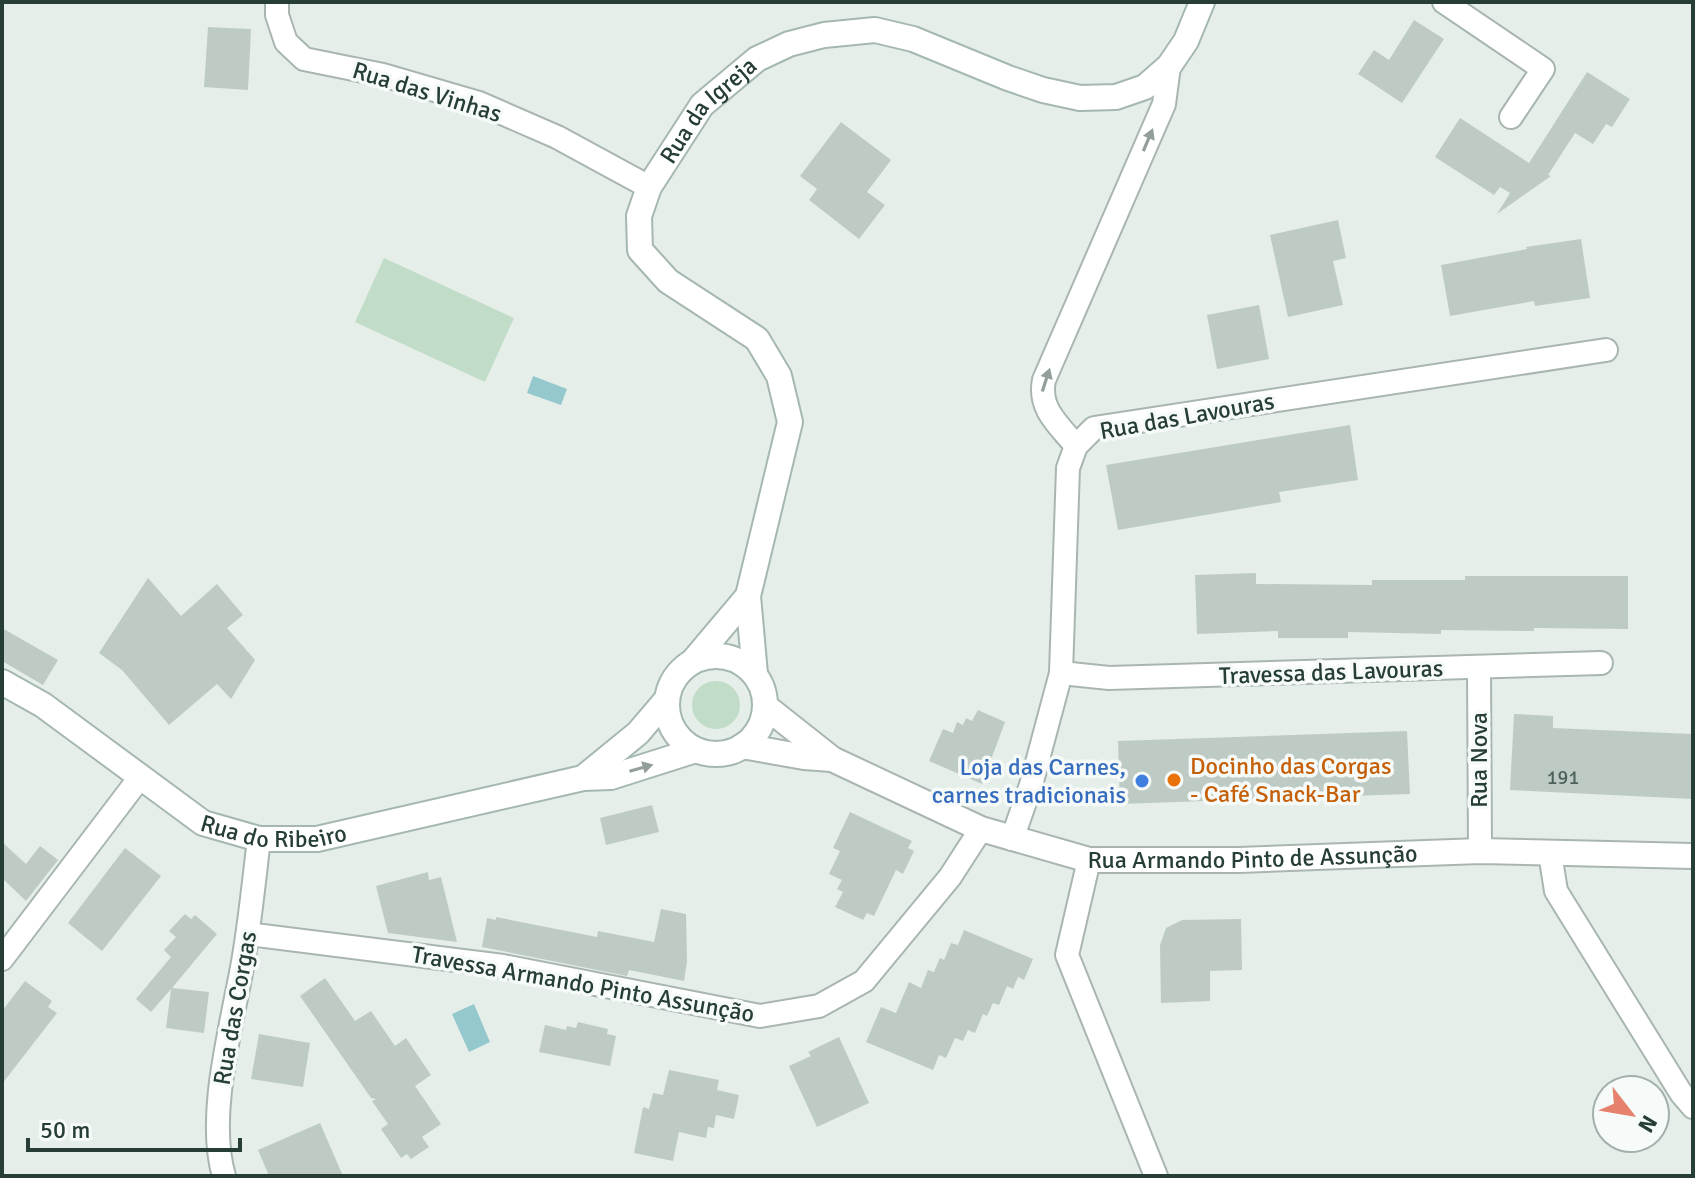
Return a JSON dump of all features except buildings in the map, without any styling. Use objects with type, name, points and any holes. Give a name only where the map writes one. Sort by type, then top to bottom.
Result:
[{"type":"main road","name":"Rua da Igreja","points":[[755,674],[748,596],[790,422],[779,376],[757,339],[668,281],[640,250],[639,216],[649,187],[702,105],[757,59],[789,44],[824,35],[875,30],[913,39],[1008,78],[1080,98],[1116,97],[1145,87],[1169,66],[1186,41],[1202,2]]},
{"type":"main road","name":"Rua da Igreja","points":[[694,660],[748,596]]},
{"type":"main road","points":[[727,656],[743,663],[755,674],[763,689],[765,706],[758,729],[742,746],[727,753],[712,754],[696,750],[673,729],[667,714],[667,699],[672,683],[681,670],[694,660],[727,656]]},
{"type":"main road","name":"Rua do Ribeiro","points":[[2,682],[43,705],[203,823],[259,839],[317,839],[583,778],[611,777],[696,750]]},
{"type":"main road","name":"Rua do Ribeiro","points":[[583,778],[648,723],[667,699]]},
{"type":"main road","name":"Rua Armando Pinto de Assunção","points":[[765,706],[832,759],[981,829],[1089,860],[1239,860],[1480,851],[1693,856]]},
{"type":"main road","name":"Rua Armando Pinto de Assunção","points":[[742,746],[832,759]]},
{"type":"street","name":"Rua das Vinhas","points":[[277,2],[277,15],[286,42],[304,59],[383,75],[479,103],[557,137],[649,187]]},
{"type":"street","points":[[1444,2],[1543,69],[1511,117]]},
{"type":"street","points":[[1076,446],[1047,411],[1041,394],[1044,380],[1164,104],[1169,66]]},
{"type":"street","name":"Rua das Lavouras","points":[[1012,839],[1031,785],[1061,673],[1068,468],[1076,446],[1094,428],[1606,350]]},
{"type":"street","name":"Travessa das Lavouras","points":[[1061,673],[1109,678],[1601,663]]},
{"type":"street","name":"Rua Nova","points":[[1479,668],[1480,851]]},
{"type":"street","points":[[2,959],[141,776]]},
{"type":"street","name":"Travessa Armando Pinto Assunção","points":[[248,934],[503,966],[760,1016],[819,1006],[864,981],[950,877],[981,829]]},
{"type":"street","name":"Rua das Corgas","points":[[224,1176],[218,1156],[217,1115],[248,934],[259,839]]},
{"type":"street","points":[[1550,853],[1556,891],[1681,1093],[1693,1107]]},
{"type":"street","points":[[1089,860],[1067,955],[1156,1176]]},
{"type":"green space","points":[[384,258],[514,318],[485,382],[355,322]]},
{"type":"green space","points":[[716,681],[733,688],[740,705],[733,722],[716,729],[699,722],[692,705],[699,688]]},
{"type":"water","points":[[533,376],[567,389],[561,405],[527,393]]},
{"type":"water","points":[[474,1004],[490,1042],[469,1052],[452,1014]]},
{"type":"place","name":"Docinho das Corgas - Café Snack-Bar","points":[[1174,780]]},
{"type":"place","name":"Loja das Carnes, carnes tradicionais","points":[[1142,781]]}]
